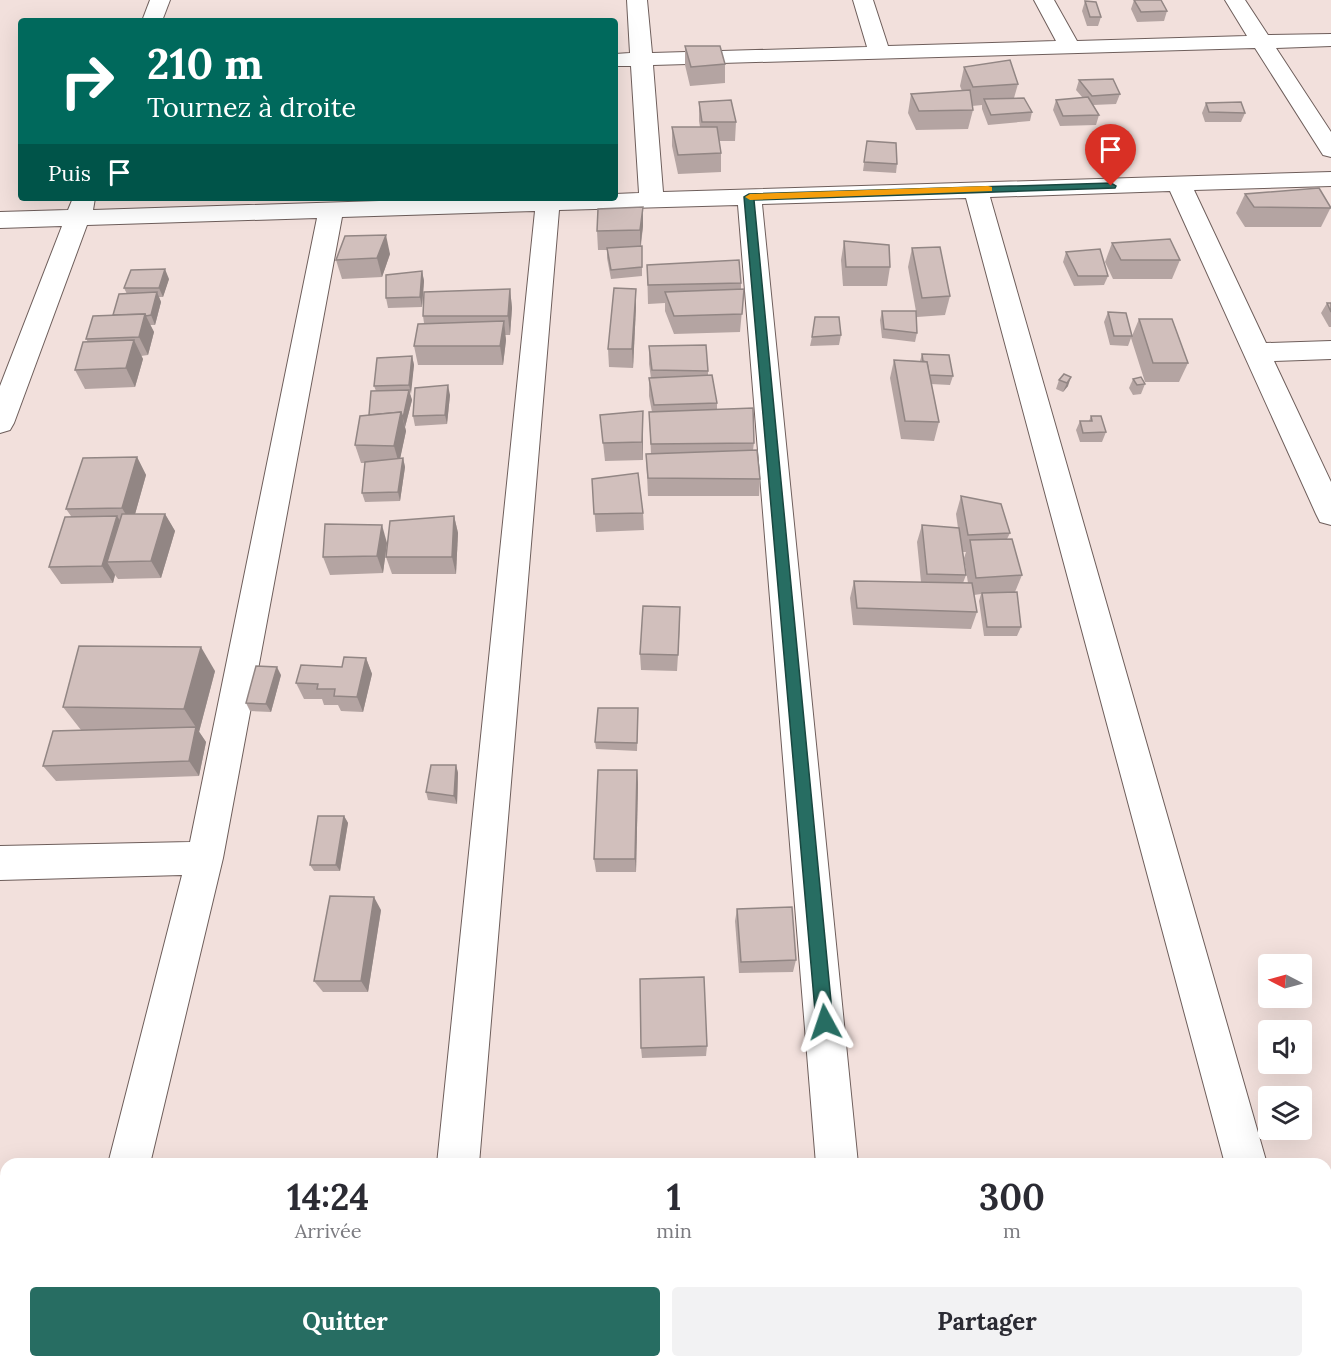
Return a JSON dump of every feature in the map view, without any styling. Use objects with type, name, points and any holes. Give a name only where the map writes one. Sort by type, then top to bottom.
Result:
[{"type":"street","points":[[153,18],[160,0]]},
{"type":"street","points":[[637,0],[652,200]]},
{"type":"street","points":[[863,0],[880,53]]},
{"type":"street","points":[[1044,0],[1070,48]]},
{"type":"street","points":[[1235,0],[1331,150]]},
{"type":"street","points":[[618,60],[1331,40]]},
{"type":"street","points":[[618,201],[1331,179]]},
{"type":"street","points":[[1179,184],[1331,514]]},
{"type":"street","points":[[976,190],[1244,1158]]},
{"type":"street","points":[[749,197],[836,1158]]},
{"type":"street","points":[[0,220],[81,208],[331,210],[617,201]]},
{"type":"street","points":[[459,1158],[548,203]]},
{"type":"street","points":[[0,423],[81,208]]},
{"type":"street","points":[[130,1158],[205,858],[331,210]]},
{"type":"street","points":[[1257,353],[1331,350]]},
{"type":"street","points":[[0,863],[205,858]]},
{"type":"building","points":[[1134,0],[1161,0],[1167,11],[1141,12]]},
{"type":"building","points":[[1085,1],[1096,2],[1101,17],[1090,17]]},
{"type":"building","points":[[685,46],[720,46],[725,64],[691,67]]},
{"type":"building","points":[[1010,60],[1018,84],[973,87],[964,67]]},
{"type":"building","points":[[1113,79],[1120,94],[1092,96],[1079,80]]},
{"type":"building","points":[[970,90],[973,110],[919,111],[911,94]]},
{"type":"building","points":[[1088,97],[1099,115],[1063,116],[1056,100]]},
{"type":"building","points":[[1024,98],[1032,112],[991,115],[984,99]]},
{"type":"building","points":[[731,100],[736,122],[702,122],[699,102]]},
{"type":"building","points":[[1241,102],[1245,113],[1209,112],[1206,103]]},
{"type":"building","points":[[672,127],[717,127],[721,153],[678,155]]},
{"type":"building","points":[[867,141],[896,143],[897,164],[864,162]]},
{"type":"building","points":[[1319,188],[1331,208],[1254,207],[1245,194]]},
{"type":"building","points":[[643,207],[640,230],[597,231],[598,209]]},
{"type":"building","points":[[386,235],[377,258],[336,260],[345,236]]},
{"type":"building","points":[[1170,239],[1180,260],[1121,260],[1112,243]]},
{"type":"building","points":[[844,241],[889,245],[890,267],[846,267]]},
{"type":"building","points":[[642,246],[642,267],[611,270],[607,248]]},
{"type":"building","points":[[940,247],[950,296],[922,298],[912,248]]},
{"type":"building","points":[[1100,249],[1108,276],[1078,276],[1066,252]]},
{"type":"building","points":[[739,260],[741,283],[648,285],[647,265]]},
{"type":"building","points":[[165,269],[159,288],[124,288],[131,270]]},
{"type":"building","points":[[422,271],[420,297],[386,298],[386,275]]},
{"type":"building","points":[[614,288],[636,289],[632,349],[608,349]]},
{"type":"building","points":[[510,289],[508,316],[423,316],[424,292]]},
{"type":"building","points":[[744,289],[742,314],[674,316],[665,292]]},
{"type":"building","points":[[157,292],[151,315],[113,315],[119,294]]},
{"type":"building","points":[[882,311],[916,311],[917,333],[884,329]]},
{"type":"building","points":[[1108,312],[1126,313],[1132,336],[1114,336]]},
{"type":"building","points":[[145,314],[139,337],[86,339],[93,316]]},
{"type":"building","points":[[815,317],[839,317],[841,335],[812,337]]},
{"type":"building","points":[[1139,319],[1172,319],[1188,363],[1153,363]]},
{"type":"building","points":[[504,321],[500,346],[414,346],[418,324]]},
{"type":"building","points":[[134,340],[126,368],[75,370],[83,342]]},
{"type":"building","points":[[706,345],[708,371],[652,370],[649,346]]},
{"type":"building","points":[[922,354],[949,355],[953,376],[929,375],[927,362],[923,361]]},
{"type":"building","points":[[412,356],[409,385],[374,386],[377,358]]},
{"type":"building","points":[[894,360],[927,362],[939,422],[905,421]]},
{"type":"building","points":[[1064,374],[1071,377],[1067,383],[1059,380]]},
{"type":"building","points":[[712,375],[717,403],[654,405],[649,378]]},
{"type":"building","points":[[1141,377],[1145,384],[1137,385],[1133,379]]},
{"type":"building","points":[[448,385],[445,415],[413,416],[415,388]]},
{"type":"building","points":[[409,390],[403,418],[401,412],[369,415],[371,391]]},
{"type":"building","points":[[753,408],[754,443],[651,444],[649,412]]},
{"type":"building","points":[[643,411],[642,442],[603,443],[600,415]]},
{"type":"building","points":[[401,412],[394,446],[355,445],[360,416]]},
{"type":"building","points":[[1091,416],[1101,416],[1106,432],[1083,433],[1080,421],[1092,421]]},
{"type":"building","points":[[757,450],[760,479],[648,478],[646,454]]},
{"type":"building","points":[[137,457],[122,508],[66,509],[83,458]]},
{"type":"building","points":[[403,458],[398,492],[362,493],[365,462]]},
{"type":"building","points":[[638,473],[643,513],[594,514],[592,479]]},
{"type":"building","points":[[961,496],[1001,504],[1010,533],[968,535]]},
{"type":"building","points":[[122,514],[165,514],[151,561],[107,562]]},
{"type":"building","points":[[117,516],[102,566],[49,567],[65,517]]},
{"type":"building","points":[[454,516],[452,557],[386,557],[390,521]]},
{"type":"building","points":[[325,524],[382,525],[377,556],[323,557]]},
{"type":"building","points":[[922,525],[959,528],[966,575],[927,574]]},
{"type":"building","points":[[1012,539],[1022,575],[976,578],[970,540]]},
{"type":"building","points":[[854,581],[972,583],[977,612],[857,608]]},
{"type":"building","points":[[1017,592],[1021,627],[987,627],[982,593]]},
{"type":"building","points":[[643,606],[680,607],[678,655],[640,654]]},
{"type":"building","points":[[79,646],[201,647],[184,709],[63,707]]},
{"type":"building","points":[[344,657],[366,658],[357,697],[334,696],[335,689],[317,689],[318,684],[296,683],[301,665],[342,667]]},
{"type":"building","points":[[256,666],[277,667],[266,704],[246,703]]},
{"type":"building","points":[[598,708],[638,708],[637,743],[595,742]]},
{"type":"building","points":[[196,727],[189,761],[43,766],[53,731]]},
{"type":"building","points":[[431,765],[456,765],[454,796],[426,792]]},
{"type":"building","points":[[598,770],[637,770],[635,859],[594,859]]},
{"type":"building","points":[[318,816],[344,816],[336,865],[310,865]]},
{"type":"building","points":[[330,896],[374,897],[361,981],[314,981]]},
{"type":"building","points":[[792,907],[796,960],[741,962],[737,909]]},
{"type":"building","points":[[704,977],[707,1046],[641,1048],[640,979]]},
{"type":"slow traffic","points":[[750,197],[988,189]]},
{"type":"route","points":[[825,1022],[749,197],[1111,186]]}]
